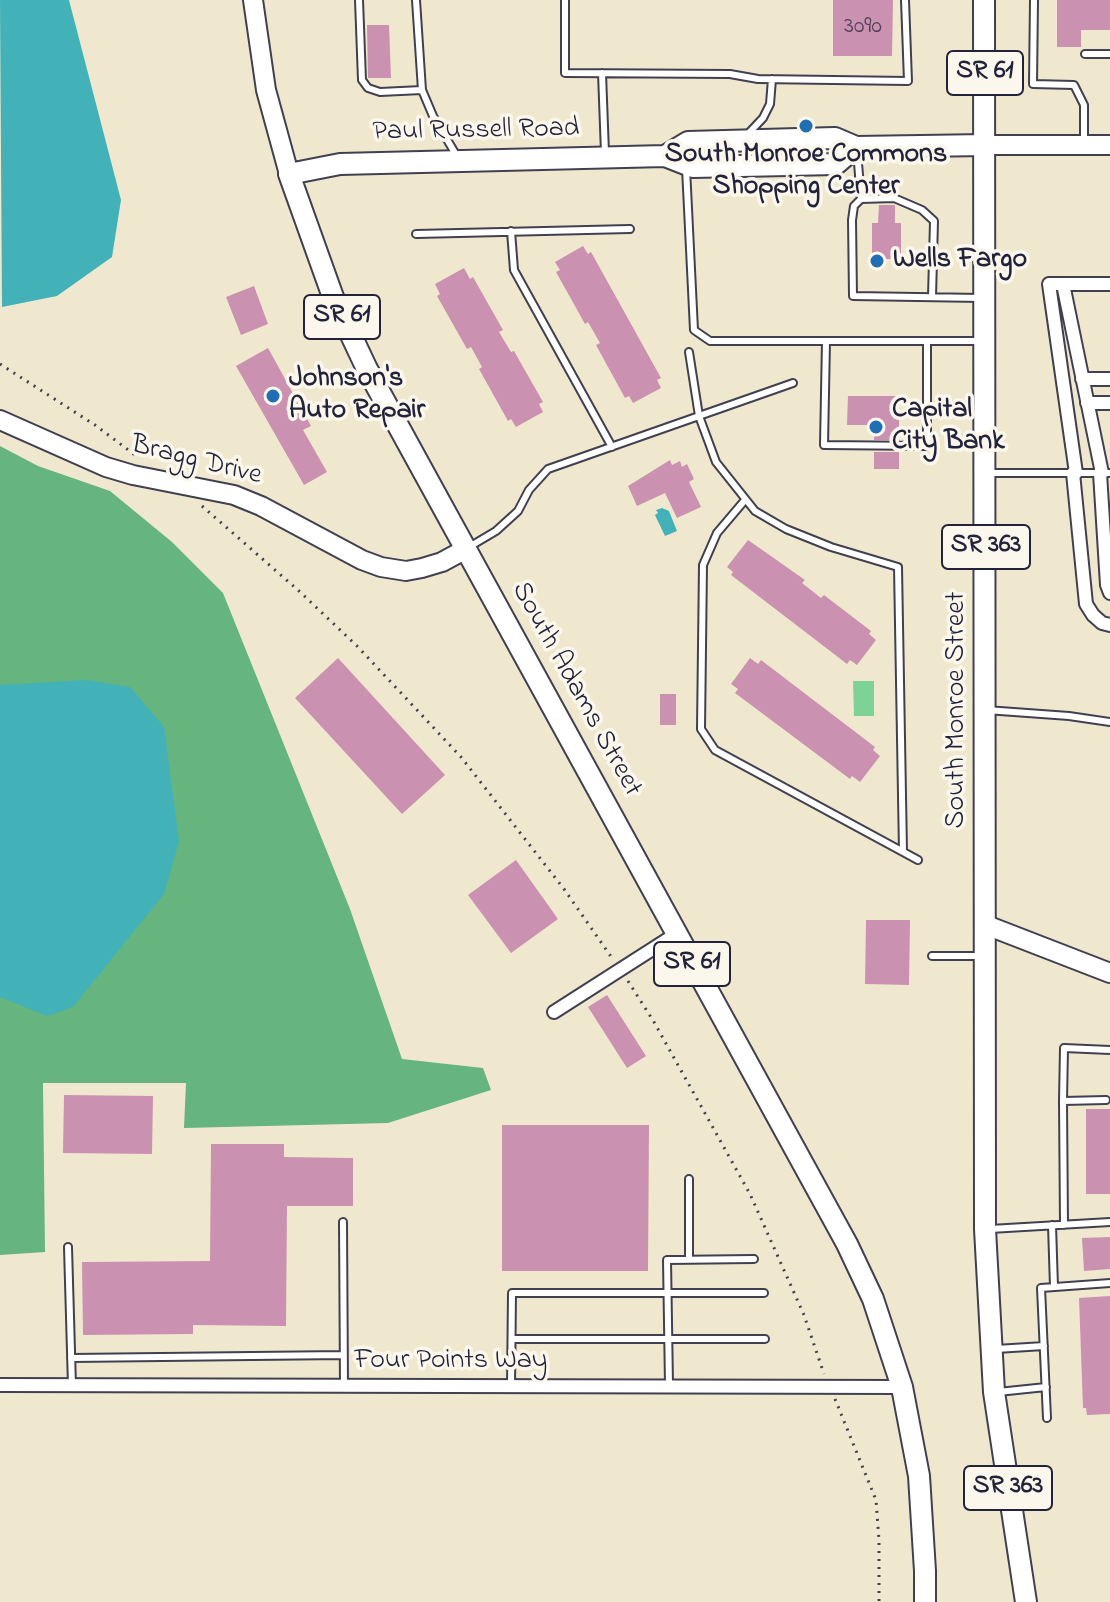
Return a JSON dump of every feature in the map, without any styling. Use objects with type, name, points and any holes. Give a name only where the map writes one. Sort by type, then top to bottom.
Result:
[{"type":"main road","name":"South Monroe Street","points":[[984,0],[985,1229],[993,1382]]},
{"type":"main road","name":"Paul Russell Road","points":[[665,156],[688,142],[835,138],[856,147],[985,145]]},
{"type":"main road","name":"Paul Russell Road","points":[[289,174],[340,164],[605,157],[665,156],[693,167],[836,164],[856,147]]},
{"type":"main road","name":"South Adams Street","points":[[289,174],[333,297],[367,369],[847,1244],[873,1299],[902,1387]]},
{"type":"main road","name":"SR 363","points":[[993,1382],[1026,1602]]},
{"type":"main road","name":"SR 61","points":[[902,1387],[919,1476],[925,1602]]},
{"type":"street","name":"South Adams Street","points":[[253,0],[266,90],[289,174]]},
{"type":"street","name":"Paul Russell Road","points":[[985,145],[1110,145]]},
{"type":"street","points":[[1110,284],[1049,284],[1074,473],[1086,604],[1102,623],[1110,625]]},
{"type":"street","points":[[1063,284],[1104,473],[1107,585],[1110,593]]},
{"type":"street","points":[[1082,379],[1110,379]]},
{"type":"street","points":[[1087,403],[1110,403]]},
{"type":"street","name":"Bragg Drive","points":[[0,420],[106,467],[234,495],[381,567],[406,571],[422,568],[442,562],[466,549]]},
{"type":"street","points":[[986,925],[1110,973]]},
{"type":"street","points":[[554,1012],[676,934]]},
{"type":"street","name":"Four Points Way","points":[[0,1385],[902,1387]]},
{"type":"lane","points":[[359,0],[362,80],[368,88],[380,92],[422,90]]},
{"type":"lane","points":[[416,0],[422,90],[433,116],[460,161]]},
{"type":"lane","points":[[565,0],[565,73],[730,74],[772,79],[908,81],[905,0]]},
{"type":"lane","points":[[1034,0],[1033,84],[1074,85],[1084,105],[1084,145]]},
{"type":"lane","points":[[1085,54],[1110,54]]},
{"type":"lane","points":[[602,73],[605,157]]},
{"type":"lane","points":[[741,141],[763,118],[770,104],[772,79]]},
{"type":"lane","points":[[856,147],[861,199]]},
{"type":"lane","points":[[686,164],[694,330],[710,341],[986,341]]},
{"type":"lane","points":[[932,297],[934,221],[922,210],[894,198],[861,199],[854,206],[852,220],[853,296],[986,298]]},
{"type":"lane","points":[[416,234],[630,229]]},
{"type":"lane","points":[[511,231],[514,270],[612,447]]},
{"type":"lane","points":[[826,341],[824,445],[927,446],[927,341]]},
{"type":"lane","points":[[689,352],[699,416],[716,462],[755,511],[786,529],[831,547],[898,567],[903,852]]},
{"type":"lane","points":[[466,549],[496,531],[518,511],[529,490],[548,469],[793,383]]},
{"type":"lane","points":[[986,473],[1104,473]]},
{"type":"lane","points":[[745,500],[717,533],[703,565],[701,729],[715,750],[918,860]]},
{"type":"lane","points":[[986,710],[1110,722]]},
{"type":"lane","points":[[932,956],[986,956]]},
{"type":"lane","points":[[1064,1225],[1064,1048],[1110,1050]]},
{"type":"lane","points":[[1063,1101],[1106,1100]]},
{"type":"lane","points":[[689,1179],[689,1259]]},
{"type":"lane","points":[[343,1222],[344,1386]]},
{"type":"lane","points":[[985,1229],[1110,1222]]},
{"type":"lane","points":[[1052,1225],[1054,1287]]},
{"type":"lane","points":[[68,1247],[72,1386]]},
{"type":"lane","points":[[669,1387],[667,1260],[754,1259]]},
{"type":"lane","points":[[1047,1418],[1041,1288],[1110,1283]]},
{"type":"lane","points":[[511,1386],[512,1293],[764,1293]]},
{"type":"lane","points":[[512,1339],[765,1339]]},
{"type":"lane","points":[[991,1350],[1044,1346]]},
{"type":"lane","points":[[71,1358],[343,1355]]},
{"type":"lane","points":[[993,1382],[1046,1387]]},
{"type":"path","points":[[0,364],[95,425],[144,462]]},
{"type":"path","points":[[192,499],[216,516],[357,646],[461,757],[564,889],[654,1022],[750,1194],[804,1315],[876,1500],[879,1602]]},
{"type":"green space","points":[[0,446],[38,466],[110,491],[172,542],[223,593],[350,909],[402,1059],[483,1068],[491,1090],[388,1123],[184,1128],[186,1083],[43,1083],[45,1252],[0,1255]]},
{"type":"green space","points":[[853,681],[874,681],[874,716],[854,716]]},
{"type":"water","points":[[0,0],[69,0],[121,200],[112,257],[57,296],[2,307]]},
{"type":"water","points":[[662,508],[669,511],[677,531],[665,536],[655,515],[658,513],[656,510]]},
{"type":"water","points":[[87,680],[130,687],[164,727],[179,841],[164,894],[73,1007],[47,1016],[0,997],[0,685]]},
{"type":"building","points":[[833,0],[893,0],[892,56],[833,56]]},
{"type":"building","points":[[1057,0],[1110,0],[1110,30],[1081,30],[1081,47],[1057,47]]},
{"type":"building","points":[[367,25],[389,25],[391,78],[368,78]]},
{"type":"building","points":[[879,205],[895,205],[895,223],[901,223],[901,259],[872,259],[872,223],[878,223]]},
{"type":"building","points":[[583,246],[588,254],[591,252],[661,378],[657,380],[661,388],[633,403],[629,396],[625,398],[596,345],[600,343],[588,322],[585,324],[556,272],[560,270],[555,262]]},
{"type":"building","points":[[464,268],[470,279],[473,277],[503,330],[499,332],[511,352],[514,351],[543,402],[539,404],[543,412],[516,427],[511,419],[508,421],[479,369],[482,367],[471,347],[467,349],[437,296],[440,294],[435,284]]},
{"type":"building","points":[[254,286],[268,324],[241,335],[226,297]]},
{"type":"building","name":"Johnson's Auto Repair","points":[[268,348],[311,426],[303,430],[327,472],[304,485],[236,366]]},
{"type":"building","name":"Capital City Bank","points":[[848,396],[899,396],[899,440],[874,440],[875,425],[847,425]]},
{"type":"building","points":[[874,452],[899,452],[899,469],[874,469]]},
{"type":"building","points":[[670,460],[672,465],[680,461],[682,467],[687,464],[694,479],[689,482],[701,507],[677,518],[665,493],[637,506],[628,486]]},
{"type":"building","points":[[748,540],[805,580],[802,583],[821,598],[824,595],[871,631],[869,634],[876,640],[857,665],[850,660],[847,664],[731,575],[733,572],[727,567]]},
{"type":"building","points":[[338,658],[445,775],[402,814],[295,698]]},
{"type":"building","points":[[750,658],[758,664],[761,660],[875,747],[873,750],[880,756],[860,782],[852,776],[850,779],[735,693],[738,689],[731,684]]},
{"type":"building","points":[[660,694],[676,694],[676,725],[660,725]]},
{"type":"building","points":[[516,860],[558,919],[511,953],[468,895]]},
{"type":"building","points":[[866,920],[910,920],[909,985],[865,984]]},
{"type":"building","points":[[607,995],[646,1056],[627,1068],[588,1007]]},
{"type":"building","points":[[64,1095],[153,1096],[152,1154],[63,1153]]},
{"type":"building","points":[[1086,1109],[1110,1109],[1110,1194],[1086,1194]]},
{"type":"building","points":[[502,1125],[649,1125],[648,1271],[502,1271]]},
{"type":"building","points":[[211,1144],[284,1144],[284,1157],[353,1158],[353,1206],[287,1206],[286,1326],[193,1325],[193,1334],[83,1335],[82,1262],[210,1261]]},
{"type":"building","points":[[1110,1237],[1110,1269],[1084,1271],[1082,1238]]},
{"type":"building","points":[[1110,1296],[1110,1414],[1087,1415],[1086,1408],[1083,1408],[1079,1298]]},
{"type":"place","name":"South Monroe Commons Shopping Center","points":[[806,126]]},
{"type":"place","name":"Wells Fargo","points":[[877,261]]},
{"type":"place","name":"Johnson's Auto Repair","points":[[273,396]]},
{"type":"place","name":"Capital City Bank","points":[[876,427]]}]
